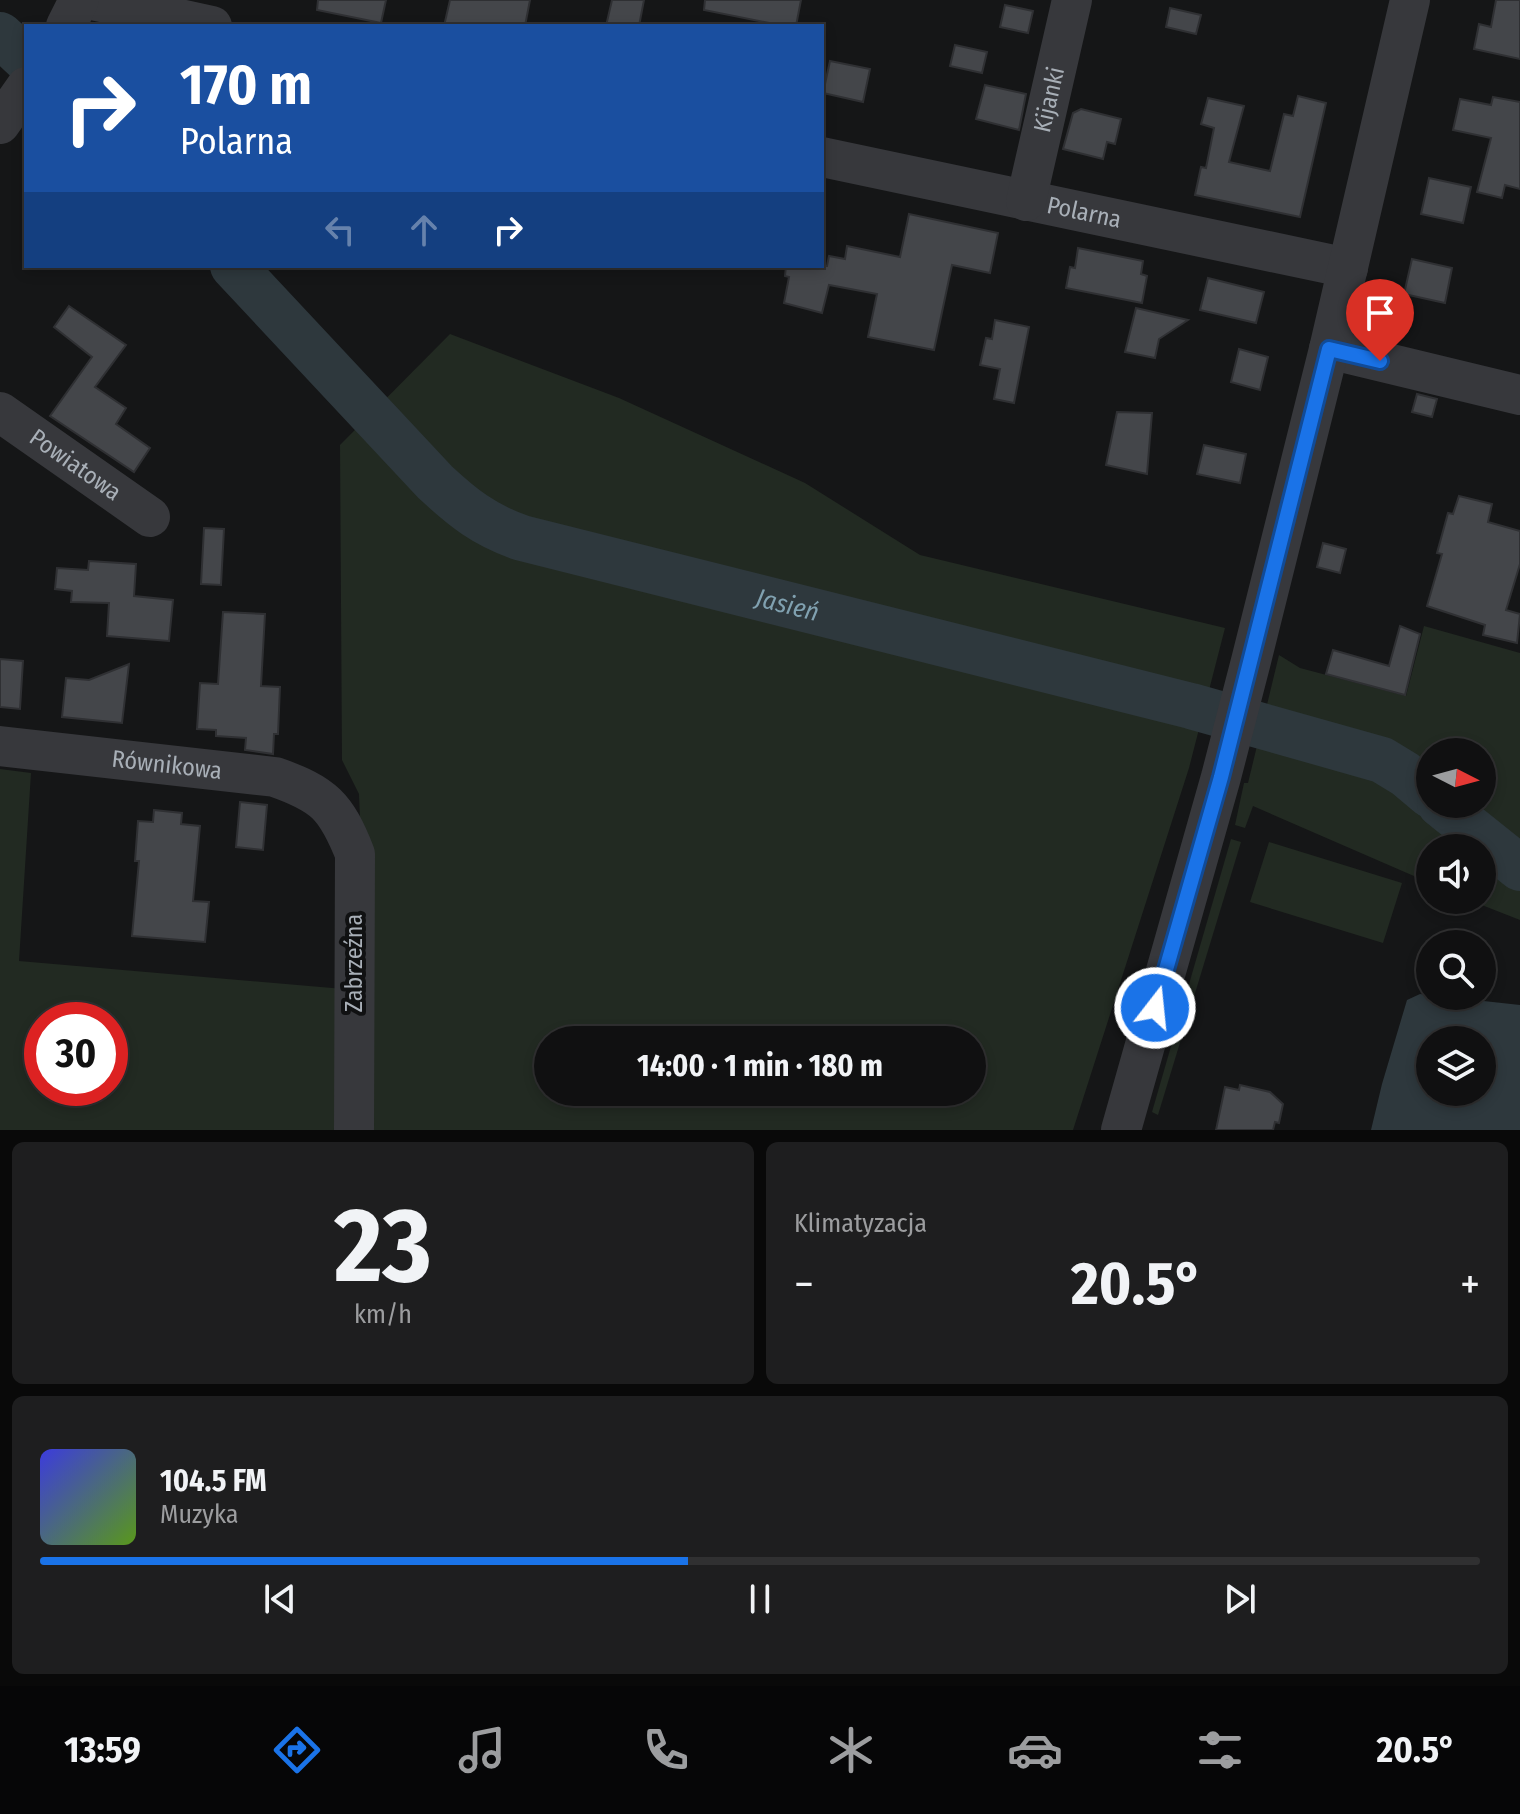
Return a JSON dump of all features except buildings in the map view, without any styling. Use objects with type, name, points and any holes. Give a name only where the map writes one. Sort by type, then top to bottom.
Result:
[{"type":"street","points":[[67,24],[79,0]]},
{"type":"street","points":[[92,0],[203,24]]},
{"type":"street","name":"Kijanki","points":[[1026,201],[1072,0]]},
{"type":"street","points":[[1121,1130],[1251,661],[1329,349],[1410,0]]},
{"type":"street","name":"Polarna","points":[[824,157],[1348,268]]},
{"type":"street","points":[[1329,349],[1520,395]]},
{"type":"street","name":"Powiatowa","points":[[0,412],[150,517]]},
{"type":"street","name":"Równikowa","points":[[0,746],[275,777],[302,787],[328,803]]},
{"type":"street","name":"Zabrzeźna","points":[[328,803],[343,824],[355,854],[354,1130]]},
{"type":"shaded area","points":[[450,334],[619,398],[805,483],[920,555],[1225,628],[1189,768],[1073,1130],[0,1130],[0,769],[31,773],[19,961],[367,991],[359,794],[342,760],[340,445]]},
{"type":"shaded area","points":[[1424,626],[1520,653],[1520,920],[1496,911],[1496,834],[1416,834],[1416,877],[1253,806],[1245,828],[1235,825],[1279,655],[1300,668],[1406,696]]},
{"type":"shaded area","points":[[1231,839],[1241,842],[1158,1115],[1152,1112]]},
{"type":"shaded area","points":[[1269,842],[1402,883],[1383,943],[1250,902]]},
{"type":"shaded area","points":[[1416,996],[1416,1010],[1496,1010],[1496,1002],[1520,1005],[1520,1130],[1371,1130],[1407,1000]]},
{"type":"waterway","name":"Jasień","points":[[0,35],[24,57]]},
{"type":"waterway","name":"Jasień","points":[[235,268],[435,482],[475,515],[508,533],[1191,706],[1382,760],[1416,783]]},
{"type":"waterway","name":"Jasień","points":[[1458,818],[1520,868]]},
{"type":"route","points":[[1155,1008],[1221,777],[1329,349],[1380,361]]}]
